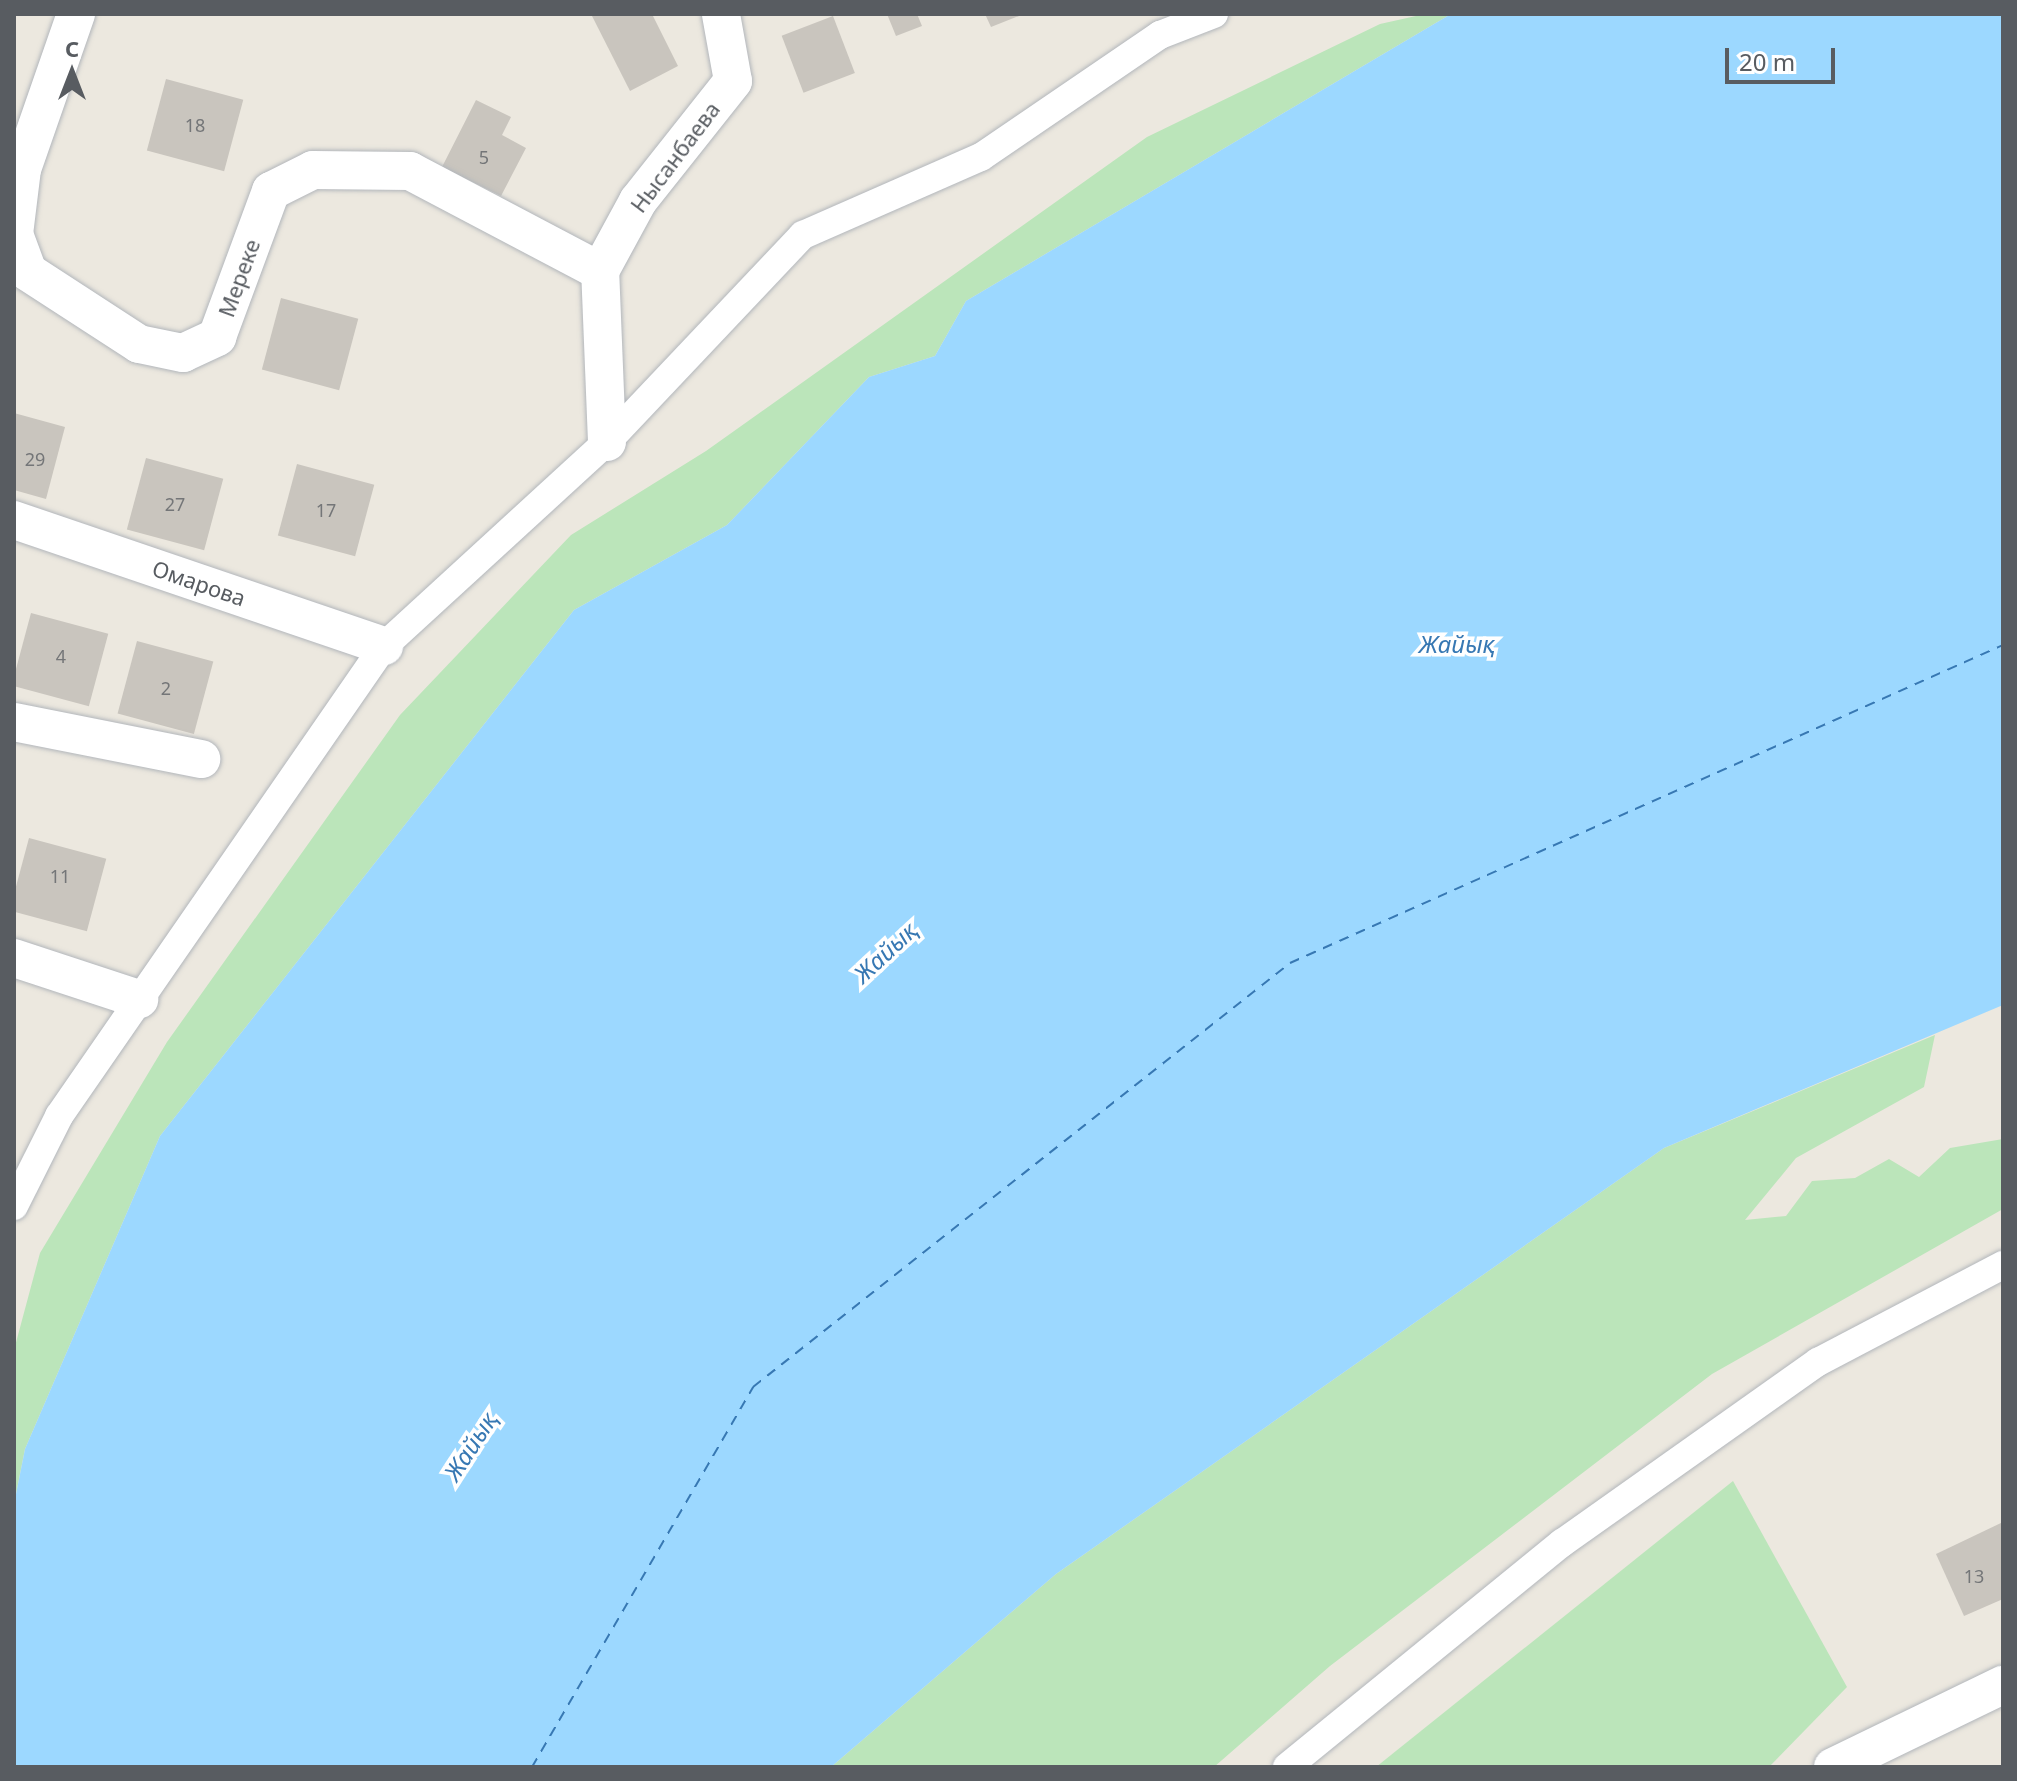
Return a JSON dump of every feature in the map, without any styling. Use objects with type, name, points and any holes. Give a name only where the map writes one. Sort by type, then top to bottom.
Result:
[{"type":"street","name":"Мереке","points":[[76,14],[22,169],[14,234],[28,272],[139,344],[183,353],[217,337],[271,191],[313,170],[410,171],[600,271]]},
{"type":"street","name":"Нысанбаева","points":[[600,271],[638,201],[733,81],[721,14]]},
{"type":"street","points":[[14,1206],[59,1116],[384,646],[607,442],[803,235],[981,157],[1160,35],[1214,14]]},
{"type":"street","points":[[600,271],[607,442]]},
{"type":"street","name":"Омарова","points":[[14,520],[384,646]]},
{"type":"street","points":[[14,722],[201,759]]},
{"type":"street","points":[[14,958],[139,999]]},
{"type":"street","points":[[1287,1767],[1562,1543],[1818,1362],[2003,1265]]},
{"type":"street","points":[[1833,1767],[2003,1685]]},
{"type":"green space","points":[[1425,14],[1451,14],[966,301],[935,356],[869,377],[727,525],[574,610],[160,1136],[25,1449],[14,1504],[14,1350],[40,1253],[167,1042],[400,715],[571,535],[706,451],[1147,137],[1380,24]]},
{"type":"green space","points":[[1935,1035],[1924,1087],[1796,1158],[1745,1220],[1786,1216],[1812,1181],[1855,1178],[1889,1159],[1919,1177],[1950,1148],[2003,1139],[2003,1209],[1712,1374],[1330,1666],[1214,1767],[831,1767],[1056,1574],[1664,1148]]},
{"type":"green space","points":[[1733,1481],[1847,1687],[1769,1767],[1376,1767]]},
{"type":"water","name":"Жайық","points":[[1451,14],[2003,14],[2003,1005],[1664,1148],[1056,1574],[831,1767],[14,1767],[14,1504],[25,1449],[160,1136],[574,610],[727,525],[869,377],[935,356],[966,301]]},
{"type":"building","points":[[591,14],[652,14],[678,66],[630,91]]},
{"type":"building","points":[[887,14],[917,14],[922,26],[896,36]]},
{"type":"building","points":[[985,14],[1024,14],[991,27]]},
{"type":"building","points":[[833,16],[855,73],[804,93],[782,36]]},
{"type":"building","points":[[166,79],[243,100],[224,171],[147,150]]},
{"type":"building","points":[[476,100],[511,117],[502,135],[526,148],[501,196],[442,167]]},
{"type":"building","points":[[281,298],[358,319],[339,390],[262,369]]},
{"type":"building","points":[[14,413],[65,427],[46,499],[14,490]]},
{"type":"building","points":[[146,458],[223,479],[204,550],[127,529]]},
{"type":"building","points":[[297,464],[374,485],[355,556],[278,535]]},
{"type":"building","points":[[31,613],[108,634],[89,706],[14,686]]},
{"type":"building","points":[[137,641],[213,661],[194,734],[118,713]]},
{"type":"building","points":[[29,838],[106,859],[87,931],[14,912],[14,894]]},
{"type":"building","points":[[2003,1522],[2003,1599],[1964,1616],[1936,1554]]},
{"type":"ferry route","points":[[532,1767],[753,1387],[1290,963],[2003,645]]}]
